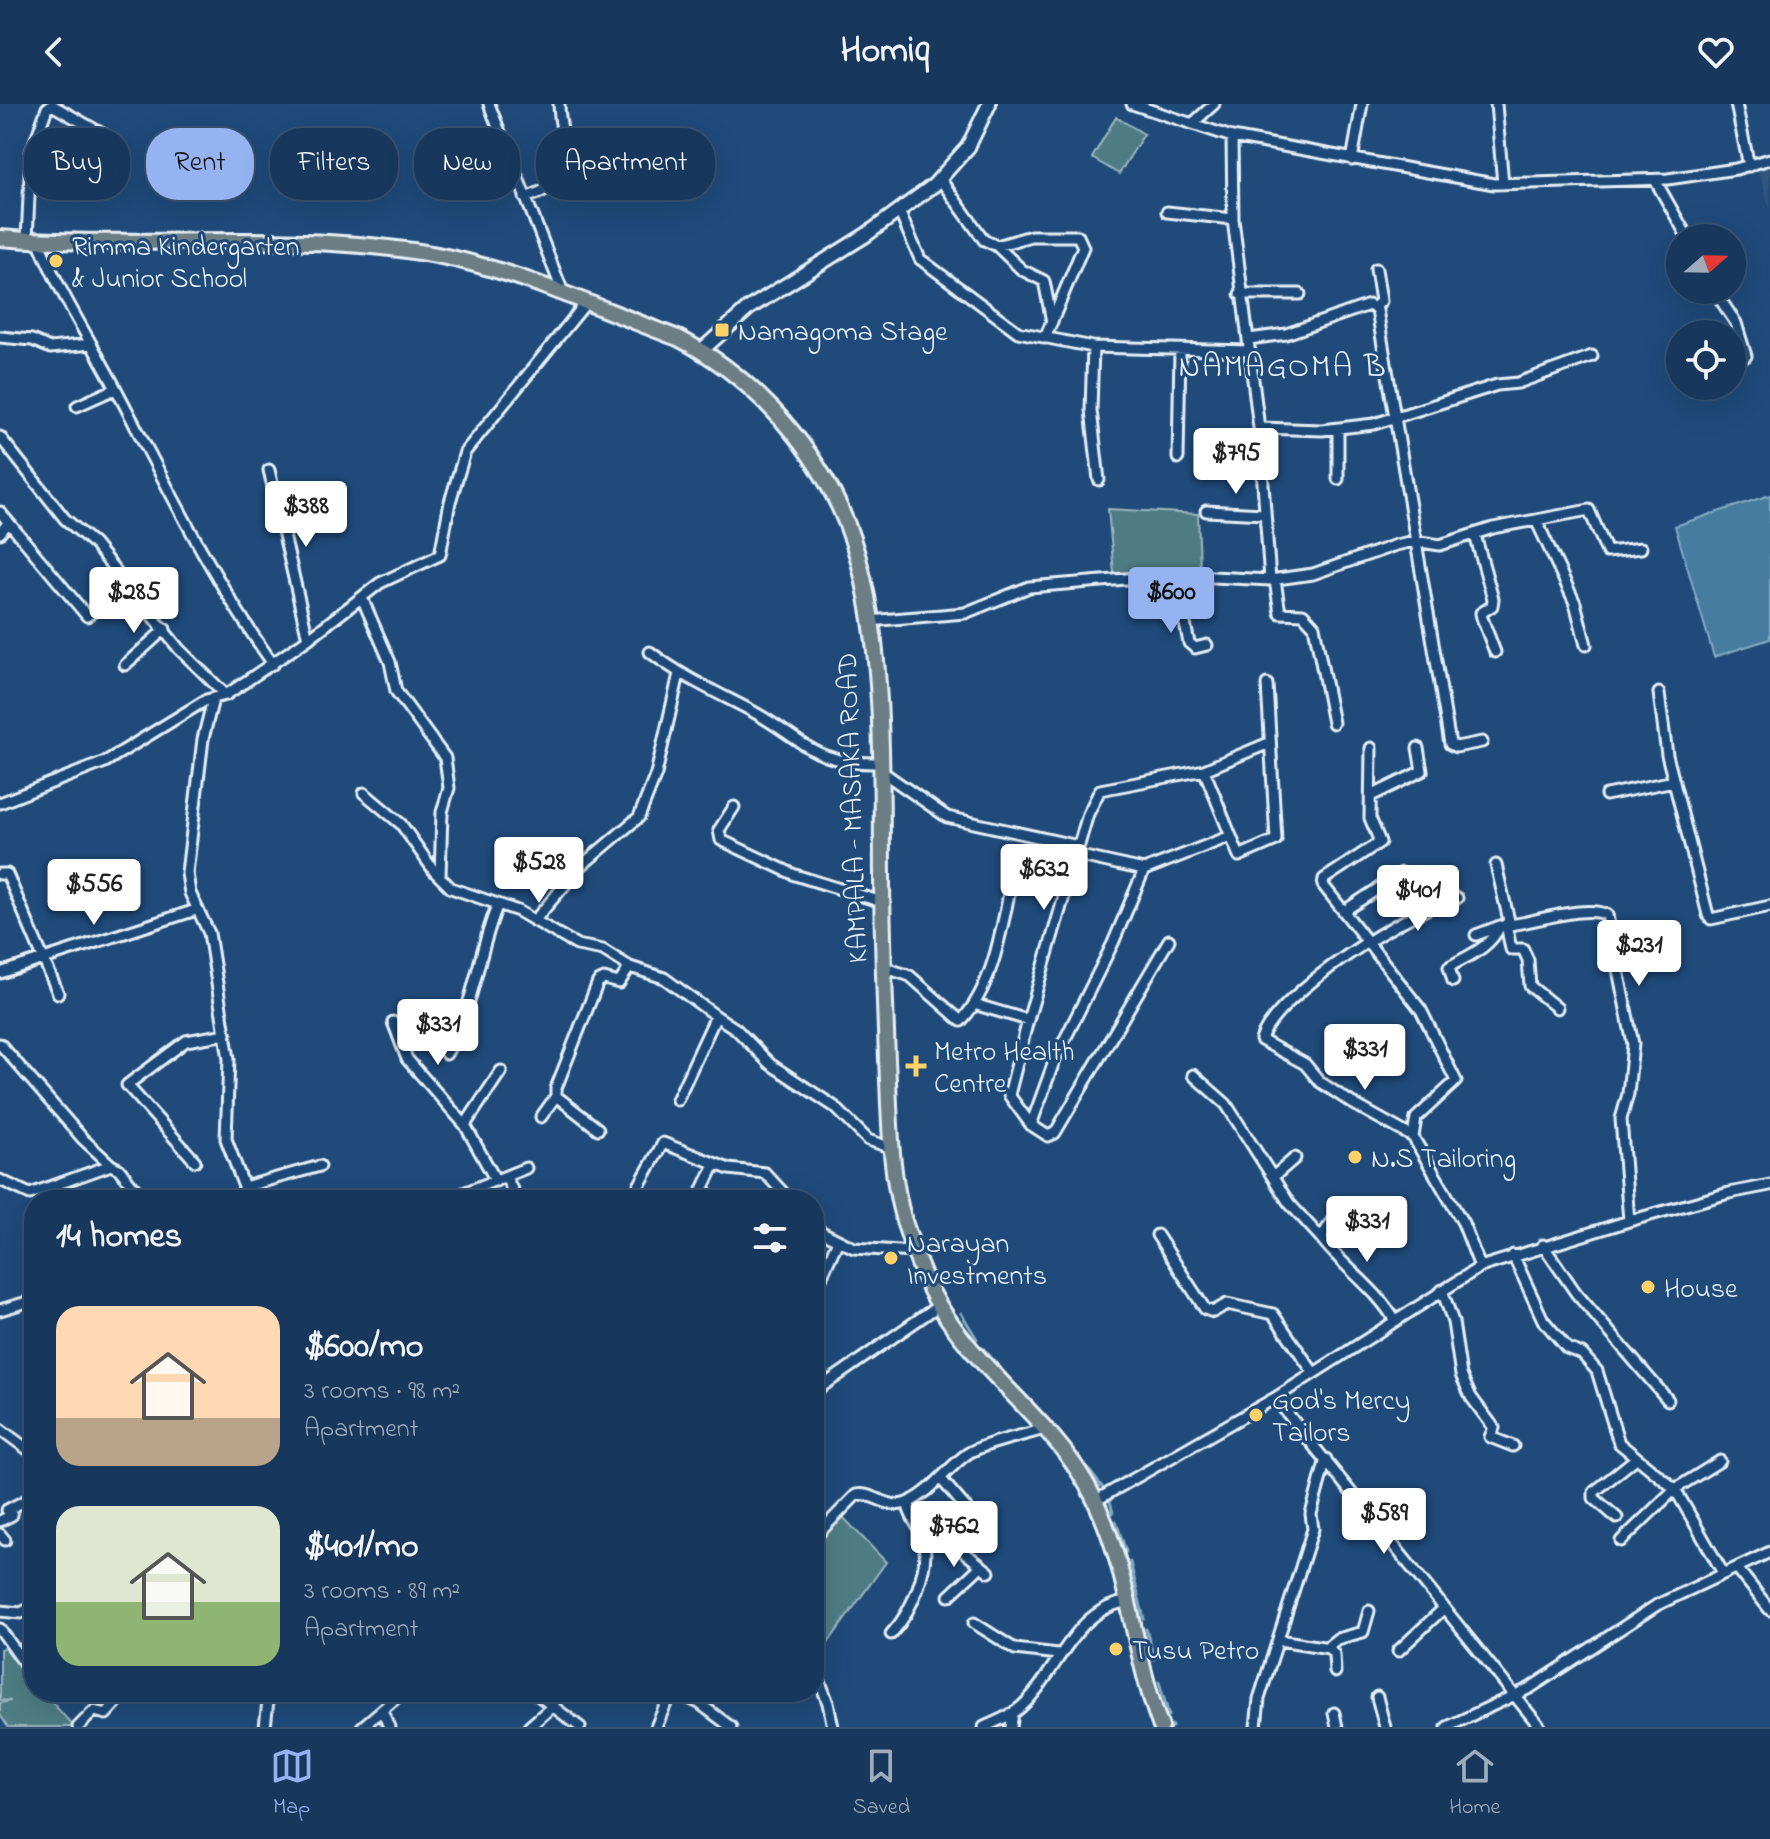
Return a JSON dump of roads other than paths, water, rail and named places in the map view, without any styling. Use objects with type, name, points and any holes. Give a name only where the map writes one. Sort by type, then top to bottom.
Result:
[{"type":"main road","points":[[702,350],[749,308],[899,211],[940,179],[968,147],[989,104]]},
{"type":"main road","name":"KAMPALA - MASAKA ROAD","points":[[0,238],[327,244],[413,251],[476,264],[702,350],[762,399],[825,480],[841,510],[854,548],[869,621],[881,767],[883,967],[892,1148],[897,1188],[914,1252],[938,1306],[972,1350],[1070,1458],[1095,1501],[1121,1562],[1161,1727]]},
{"type":"street","points":[[92,128],[52,104],[40,120],[31,153],[32,240],[208,565],[273,664]]},
{"type":"street","points":[[489,104],[564,295]]},
{"type":"street","points":[[525,198],[560,180],[566,168],[568,152],[559,104]]},
{"type":"street","points":[[1132,104],[1232,137],[1503,184],[1655,180],[1749,166],[1770,159]]},
{"type":"street","points":[[1192,124],[1214,104]]},
{"type":"street","points":[[1352,160],[1362,104]]},
{"type":"street","points":[[1496,104],[1503,184]]},
{"type":"street","points":[[1736,104],[1749,166]]},
{"type":"street","points":[[1232,137],[1233,219],[1259,428],[1272,580],[1280,613],[1303,614],[1314,626],[1333,723]]},
{"type":"street","points":[[940,179],[984,240],[997,246],[1022,270],[1044,281],[1052,322]]},
{"type":"street","points":[[1655,180],[1680,224]]},
{"type":"street","points":[[899,211],[920,259],[1001,318],[1007,327],[1093,347],[1250,351]]},
{"type":"street","points":[[1167,212],[1233,219]]},
{"type":"street","points":[[997,246],[1031,236],[1078,236],[1083,247],[1045,338]]},
{"type":"street","points":[[1249,339],[1286,334],[1355,309],[1375,307],[1381,301],[1376,269]]},
{"type":"street","points":[[1240,294],[1300,294]]},
{"type":"street","points":[[0,803],[105,762],[151,731],[226,695],[308,639],[380,583],[440,555],[465,452],[585,304]]},
{"type":"street","points":[[1375,307],[1450,744],[1456,747],[1482,742]]},
{"type":"street","points":[[0,337],[32,340],[50,348],[91,344]]},
{"type":"street","points":[[1093,347],[1091,410],[1099,480]]},
{"type":"street","points":[[1178,458],[1180,350]]},
{"type":"street","points":[[1259,428],[1338,429],[1393,418],[1497,385],[1518,383],[1592,356]]},
{"type":"street","points":[[77,406],[115,389]]},
{"type":"street","points":[[1338,429],[1338,479]]},
{"type":"street","points":[[0,437],[65,519],[94,544],[211,684],[226,695]]},
{"type":"street","points":[[269,470],[308,639]]},
{"type":"street","points":[[869,621],[965,613],[1029,587],[1175,575],[1272,580],[1313,574],[1414,541],[1440,545],[1589,510],[1607,552],[1641,548]]},
{"type":"street","points":[[1206,511],[1264,514]]},
{"type":"street","points":[[0,512],[87,616],[128,585]]},
{"type":"street","points":[[1536,520],[1575,603],[1586,645]]},
{"type":"street","points":[[0,533],[8,523]]},
{"type":"street","points":[[1475,535],[1493,599],[1482,618],[1495,652]]},
{"type":"street","points":[[1175,575],[1189,643],[1195,648],[1207,645]]},
{"type":"street","points":[[362,598],[390,662],[396,691],[445,758],[449,788],[442,812],[440,877]]},
{"type":"street","points":[[125,665],[165,629]]},
{"type":"street","points":[[650,652],[679,674],[753,712],[814,754],[881,767],[901,787],[947,817],[1144,870],[1231,836]]},
{"type":"street","points":[[534,921],[581,866],[639,817],[656,774],[679,674]]},
{"type":"street","points":[[1204,770],[1240,856],[1277,838],[1267,684]]},
{"type":"street","points":[[1659,693],[1674,781],[1711,919],[1770,906]]},
{"type":"street","points":[[213,699],[203,739],[198,798],[187,855],[190,893],[209,933],[226,1034],[229,1068],[226,1139],[244,1187],[320,1166]]},
{"type":"street","points":[[1169,940],[1055,1133],[1044,1135],[1016,1110],[1008,1090],[1093,798],[1100,790],[1204,770],[1269,743]]},
{"type":"street","points":[[1371,748],[1371,822],[1380,842],[1350,859],[1323,881],[1367,944],[1421,1010],[1456,1081],[1416,1118],[1413,1137]]},
{"type":"street","points":[[1371,796],[1422,771],[1418,748]]},
{"type":"street","points":[[1606,795],[1674,781]]},
{"type":"street","points":[[881,792],[901,787]]},
{"type":"street","points":[[364,793],[401,824],[451,888],[498,904],[577,945],[612,953],[630,967],[664,978],[736,1029],[770,1064],[835,1107],[868,1140],[892,1148]]},
{"type":"street","points":[[734,807],[719,830],[721,840],[795,875],[882,902]]},
{"type":"street","points":[[1496,865],[1504,925],[1511,949],[1523,949],[1530,986],[1557,1008]]},
{"type":"street","points":[[1031,1125],[1055,1059],[1113,943],[1144,870]]},
{"type":"street","points":[[1344,911],[1402,873]]},
{"type":"street","points":[[0,874],[11,878],[58,993]]},
{"type":"street","points":[[883,967],[910,976],[957,1021],[961,1021],[977,1005],[1001,933],[1012,879]]},
{"type":"street","points":[[1457,898],[1381,932],[1299,988],[1276,1015],[1261,1040],[1305,1064],[1320,1082],[1352,1103],[1413,1137],[1463,1223],[1480,1267]]},
{"type":"street","points":[[446,1054],[460,1031],[471,999],[483,938],[498,904]]},
{"type":"street","points":[[0,973],[196,910]]},
{"type":"street","points":[[1476,935],[1504,925],[1543,921],[1572,913],[1596,911],[1607,915],[1633,1044],[1628,1094],[1621,1119],[1629,1221]]},
{"type":"street","points":[[1453,981],[1449,967],[1477,955],[1504,925]]},
{"type":"street","points":[[541,1117],[556,1096],[558,1080],[598,982],[604,979],[619,983],[630,967]]},
{"type":"street","points":[[977,1005],[1028,1020]]},
{"type":"street","points":[[677,1100],[716,1016]]},
{"type":"street","points":[[393,1022],[407,1059],[465,1125],[509,1190]]},
{"type":"street","points":[[195,1161],[129,1091],[127,1085],[186,1041],[226,1034]]},
{"type":"street","points":[[0,1044],[83,1139],[119,1169],[136,1190]]},
{"type":"street","points":[[465,1125],[501,1071]]},
{"type":"street","points":[[1193,1075],[1226,1104],[1289,1203],[1351,1274],[1382,1299],[1395,1321]]},
{"type":"street","points":[[556,1096],[598,1129]]},
{"type":"street","points":[[637,1190],[663,1143],[715,1164],[765,1173],[780,1190]]},
{"type":"street","points":[[1273,1177],[1295,1158]]},
{"type":"street","points":[[703,1190],[715,1164]]},
{"type":"street","points":[[41,1190],[111,1165]]},
{"type":"street","points":[[472,1190],[526,1168]]},
{"type":"street","points":[[0,1180],[24,1191]]},
{"type":"street","points":[[1095,1501],[1275,1398],[1480,1267],[1543,1245],[1729,1193],[1770,1185]]},
{"type":"street","points":[[1321,1238],[1331,1223],[1355,1207]]},
{"type":"street","points":[[824,1235],[837,1243],[864,1250],[914,1252]]},
{"type":"street","points":[[1157,1235],[1205,1309],[1213,1312],[1232,1305],[1273,1314],[1313,1372]]},
{"type":"street","points":[[824,1271],[837,1243]]},
{"type":"street","points":[[1543,1245],[1576,1293],[1668,1400]]},
{"type":"street","points":[[1513,1255],[1543,1320],[1567,1348],[1582,1354],[1597,1371],[1612,1409],[1615,1433],[1635,1459],[1675,1489],[1723,1573]]},
{"type":"street","points":[[1442,1290],[1453,1322],[1465,1385],[1494,1428],[1490,1437],[1513,1446]]},
{"type":"street","points":[[0,1310],[24,1303]]},
{"type":"street","points":[[824,1385],[938,1306]]},
{"type":"street","points":[[1275,1398],[1540,1727]]},
{"type":"street","points":[[0,1429],[24,1447]]},
{"type":"street","points":[[824,1528],[856,1495],[865,1494],[882,1504],[896,1506],[910,1502],[972,1451],[1044,1429]]},
{"type":"street","points":[[1256,1727],[1259,1699],[1313,1529],[1311,1514],[1326,1459]]},
{"type":"street","points":[[1617,1518],[1594,1498],[1594,1492],[1635,1459]]},
{"type":"street","points":[[1621,1541],[1675,1489],[1720,1461]]},
{"type":"street","points":[[941,1479],[966,1508],[949,1540],[985,1569],[949,1596]]},
{"type":"street","points":[[0,1521],[12,1515],[7,1510],[24,1501]]},
{"type":"street","points":[[891,1634],[907,1615],[925,1549],[923,1535],[909,1509],[910,1502]]},
{"type":"street","points":[[1447,1727],[1515,1694],[1618,1633],[1657,1605],[1770,1552]]},
{"type":"street","points":[[1737,1568],[1770,1610]]},
{"type":"street","points":[[984,1727],[1013,1713],[1038,1689],[1058,1654],[1102,1610],[1111,1604],[1130,1601]]},
{"type":"street","points":[[1398,1651],[1443,1609]]},
{"type":"street","points":[[0,1611],[24,1611]]},
{"type":"street","points":[[1327,1647],[1337,1639],[1363,1632],[1369,1611]]},
{"type":"street","points":[[974,1623],[1015,1649],[1058,1654]]},
{"type":"street","points":[[0,1629],[24,1663]]},
{"type":"street","points":[[1279,1640],[1327,1647],[1334,1654],[1335,1672]]},
{"type":"street","points":[[824,1692],[833,1727]]},
{"type":"street","points":[[1377,1697],[1385,1727]]},
{"type":"street","points":[[78,1727],[94,1711],[106,1714],[117,1702]]},
{"type":"street","points":[[265,1727],[268,1702]]},
{"type":"street","points":[[362,1727],[391,1702]]},
{"type":"street","points":[[549,1702],[580,1727]]},
{"type":"street","points":[[656,1727],[668,1702]]},
{"type":"street","points":[[697,1702],[731,1727]]},
{"type":"street","points":[[529,1727],[554,1705]]},
{"type":"street","points":[[382,1710],[389,1727]]},
{"type":"street","points":[[1011,1727],[1013,1713]]},
{"type":"street","points":[[1334,1713],[1337,1727]]},
{"type":"waterway","points":[[961,1313],[977,1339]]},
{"type":"waterway","points":[[983,1348],[1016,1386]]},
{"type":"waterway","points":[[1026,1397],[1036,1408]]},
{"type":"waterway","points":[[1051,1425],[1080,1458]]},
{"type":"waterway","points":[[1085,1465],[1102,1487]]},
{"type":"waterway","points":[[1110,1501],[1113,1513]]},
{"type":"waterway","points":[[1116,1521],[1126,1552]]},
{"type":"waterway","points":[[1130,1562],[1144,1619]]},
{"type":"waterway","points":[[1146,1629],[1154,1659]]},
{"type":"waterway","points":[[1159,1682],[1169,1716]]},
{"type":"place","name":"Rimma Kindergarten & Junior School","points":[[56,261]]},
{"type":"place","name":"Namagoma Stage","points":[[722,330]]},
{"type":"place","name":"Metro Health Centre","points":[[916,1066]]},
{"type":"place","name":"N.S Tailoring","points":[[1355,1157]]},
{"type":"place","name":"Narayan Investments","points":[[891,1258]]},
{"type":"place","name":"House","points":[[1648,1287]]},
{"type":"place","name":"God's Mercy Tailors","points":[[1256,1415]]},
{"type":"place","name":"Tusu Petro","points":[[1116,1649]]},
{"type":"district","name":"NAMAGOMA B","points":[[1283,365]]}]
